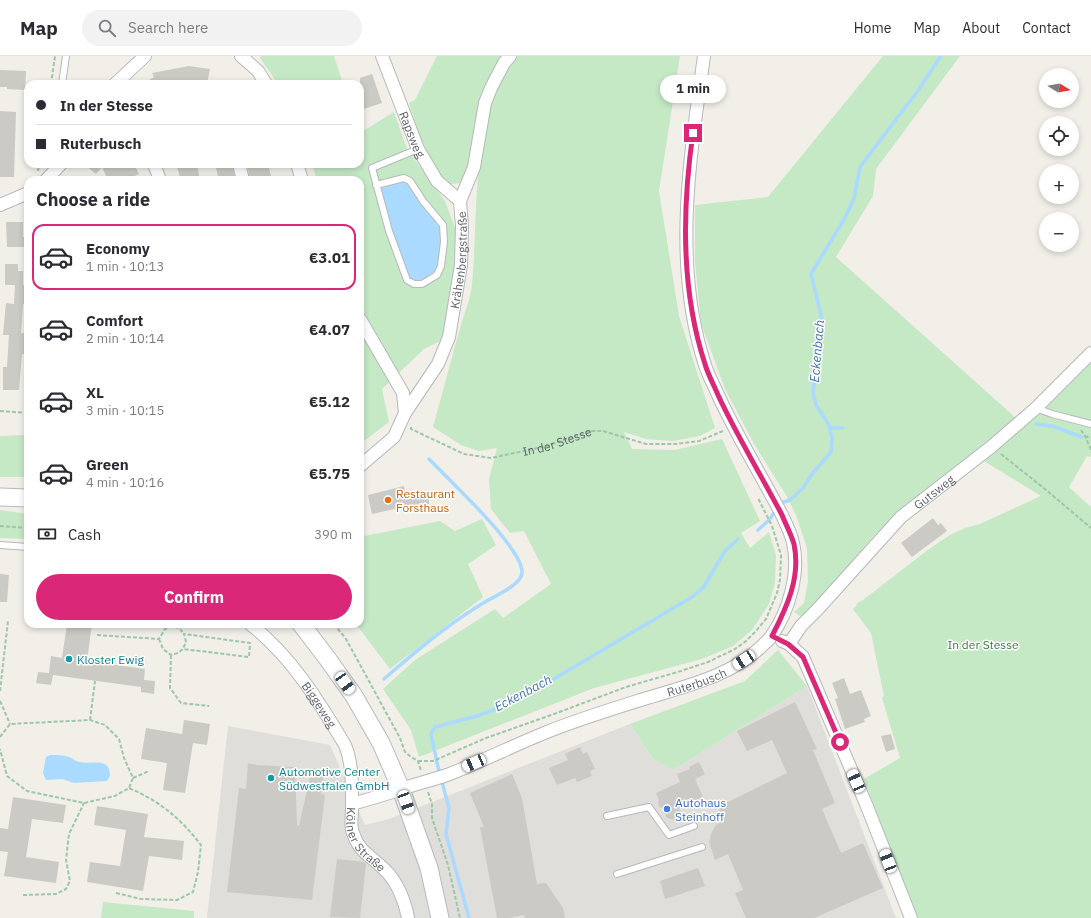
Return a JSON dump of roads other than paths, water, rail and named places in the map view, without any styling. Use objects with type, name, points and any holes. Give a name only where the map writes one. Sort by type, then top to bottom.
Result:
[{"type":"main road","points":[[0,497],[24,498]]},
{"type":"main road","points":[[304,628],[354,696],[381,743],[401,789],[429,868],[440,918]]},
{"type":"street","points":[[241,56],[258,71],[264,80]]},
{"type":"street","name":"Rapsweg","points":[[382,56],[418,149],[437,182],[460,201]]},
{"type":"street","name":"Krähenbergstraße","points":[[364,463],[394,437],[405,413],[438,364],[449,337],[461,265],[462,226],[460,201],[474,167],[485,103],[490,88],[504,63],[510,56]]},
{"type":"street","name":"Ruterbusch","points":[[401,789],[441,777],[547,732],[596,714],[691,685],[712,677],[733,667],[754,653],[772,636],[786,607],[792,590],[795,571],[794,544],[782,515],[724,406],[705,365],[694,322],[687,283],[687,192],[691,149],[704,56]]},
{"type":"street","points":[[119,80],[141,57]]},
{"type":"street","points":[[50,176],[57,168]]},
{"type":"street","points":[[0,205],[24,195]]},
{"type":"street","points":[[364,326],[403,393],[405,413]]},
{"type":"street","name":"Gutsweg","points":[[788,644],[801,626],[832,595],[901,517],[991,447],[1036,408],[1091,353]]},
{"type":"street","name":"Biggeweg","points":[[254,628],[290,662],[307,684],[345,745],[349,754],[352,804]]},
{"type":"street","points":[[772,636],[788,644],[803,657],[866,804],[911,918]]},
{"type":"street","name":"Kölner Straße","points":[[401,789],[383,796],[352,804],[352,831],[359,847],[386,870],[398,889],[407,910],[408,918]]},
{"type":"lane","points":[[63,80],[66,56]]},
{"type":"lane","points":[[376,185],[404,178],[410,181],[422,201],[443,225],[444,242],[441,266],[437,275],[422,284],[414,284],[407,280],[389,231],[376,185],[372,168],[418,149]]},
{"type":"lane","points":[[1036,408],[1052,414],[1091,424]]},
{"type":"lane","points":[[0,545],[24,547]]},
{"type":"lane","points":[[607,816],[649,807],[669,835],[694,826]]},
{"type":"lane","points":[[616,874],[702,847]]},
{"type":"water","points":[[403,182],[408,184],[419,202],[440,226],[441,243],[439,264],[435,271],[420,281],[413,282],[409,279],[380,193],[383,187]]},
{"type":"water","points":[[50,755],[67,756],[79,762],[85,763],[104,764],[109,770],[110,776],[107,781],[74,783],[62,779],[46,780],[43,773],[46,757]]},
{"type":"waterway","name":"Eckenbach","points":[[779,505],[790,500],[803,488],[812,474],[831,452],[832,438],[829,425],[816,405],[813,392],[822,319],[811,274],[846,216],[854,198],[860,167],[919,89],[941,56]]},
{"type":"waterway","points":[[1036,424],[1052,426],[1082,437]]},
{"type":"waterway","points":[[830,428],[843,428]]},
{"type":"waterway","points":[[384,679],[420,648],[471,610],[507,590],[517,582],[522,573],[519,562],[511,548],[498,532],[483,514],[429,459]]},
{"type":"waterway","name":"Eckenbach","points":[[758,530],[769,520],[776,510]]},
{"type":"waterway","name":"Eckenbach","points":[[469,918],[446,834],[449,808],[431,734],[435,727],[477,716],[502,707],[542,686],[692,597],[703,588],[725,551],[738,539]]},
{"type":"place","name":"Restaurant Forsthaus","points":[[388,500]]},
{"type":"place","name":"Kloster Ewig","points":[[69,659]]},
{"type":"place","name":"Automotive Center Südwestfalen GmbH","points":[[271,778]]},
{"type":"place","name":"Autohaus Steinhoff","points":[[667,809]]},
{"type":"park label","name":"In der Stesse","points":[[983,644]]}]
